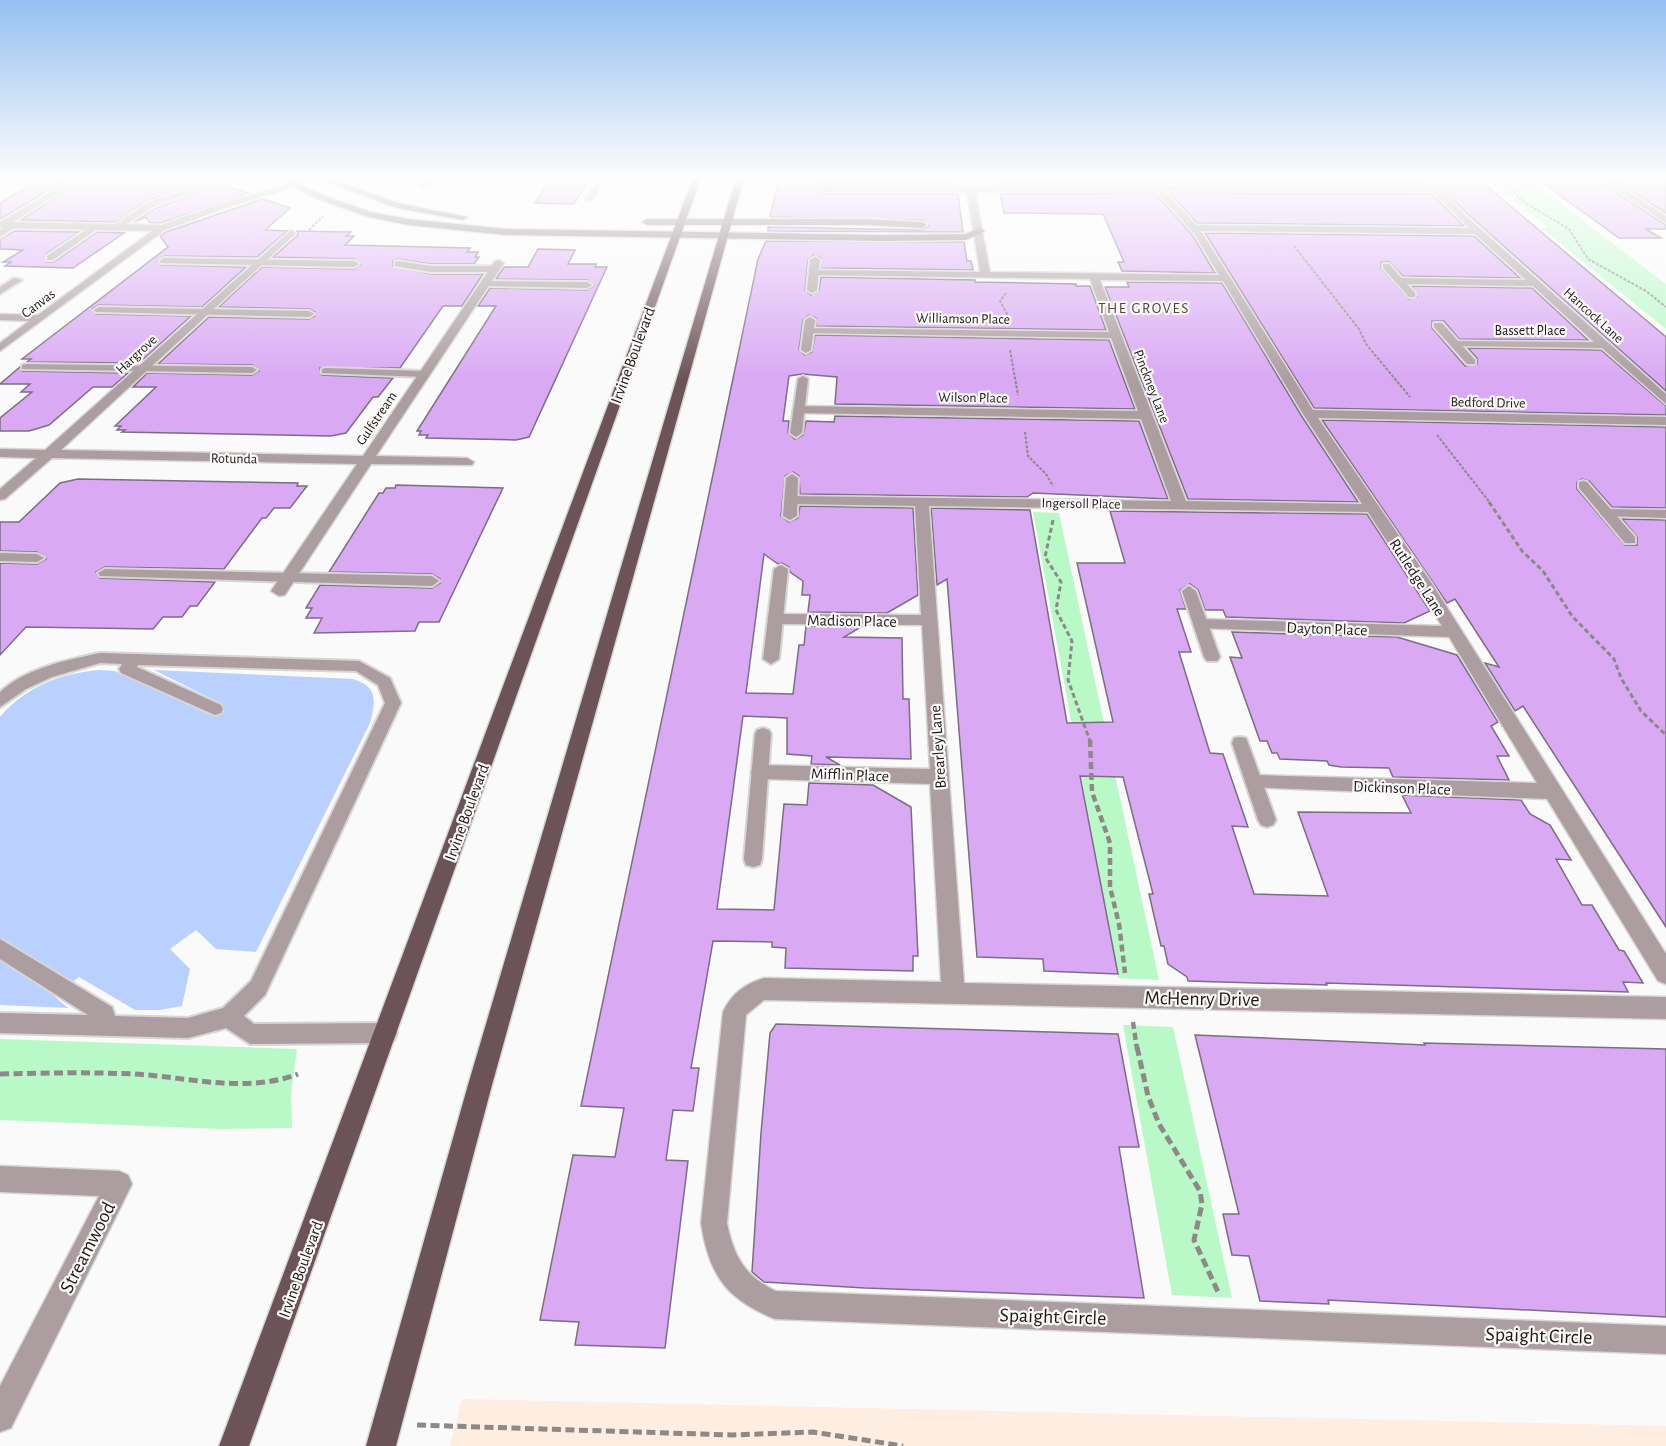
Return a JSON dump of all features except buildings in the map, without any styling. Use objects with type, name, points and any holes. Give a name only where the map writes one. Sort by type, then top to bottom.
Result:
[{"type":"main road","name":"Irvine Boulevard","points":[[234,1446],[672,245]]},
{"type":"main road","points":[[381,1446],[480,1085],[720,245]]},
{"type":"street","name":"Canvas","points":[[0,348],[138,245]]},
{"type":"street","name":"Hargrove","points":[[0,496],[277,245]]},
{"type":"street","points":[[982,245],[986,276]]},
{"type":"street","name":"Rutledge Lane","points":[[1205,245],[1309,414],[1454,632],[1550,791],[1666,974]]},
{"type":"street","name":"Hancock Lane","points":[[1493,245],[1666,400]]},
{"type":"street","name":"Gulfstream","points":[[283,585],[497,266]]},
{"type":"street","points":[[814,273],[1225,278]]},
{"type":"street","name":"Pinckney Lane","points":[[1094,277],[1180,505]]},
{"type":"street","points":[[1400,281],[1535,283]]},
{"type":"street","points":[[0,317],[41,318]]},
{"type":"street","name":"Williamson Place","points":[[809,325],[1116,335]]},
{"type":"street","name":"Bassett Place","points":[[1456,344],[1605,345]]},
{"type":"street","name":"Wilson Place","points":[[799,410],[1147,415]]},
{"type":"street","name":"Bedford Drive","points":[[1309,414],[1666,421]]},
{"type":"street","name":"Rotunda","points":[[0,453],[467,462]]},
{"type":"street","name":"Ingersoll Place","points":[[791,500],[1371,508]]},
{"type":"street","name":"Brearley Lane","points":[[922,501],[953,992]]},
{"type":"street","points":[[1607,513],[1666,514]]},
{"type":"street","name":"Madison Place","points":[[775,619],[928,620]]},
{"type":"street","name":"Dayton Place","points":[[1201,624],[1454,632]]},
{"type":"street","name":"Mifflin Place","points":[[760,772],[939,777]]},
{"type":"street","name":"Dickinson Place","points":[[1255,782],[1550,791]]},
{"type":"street","name":"McHenry Drive","points":[[742,1001],[753,992],[764,989],[1666,1008]]},
{"type":"street","name":"Spaight Circle","points":[[742,1001],[735,1012],[714,1223],[717,1249],[727,1268],[740,1285],[757,1297],[776,1305],[1666,1340]]},
{"type":"street","name":"Streamwood","points":[[0,1179],[119,1184],[0,1417]]},
{"type":"lane","points":[[50,258],[69,245]]},
{"type":"lane","points":[[812,290],[816,260]]},
{"type":"lane","points":[[164,261],[354,264]]},
{"type":"lane","points":[[398,264],[431,269],[497,266]]},
{"type":"lane","points":[[1386,267],[1412,295]]},
{"type":"lane","points":[[0,291],[17,280]]},
{"type":"lane","points":[[485,284],[587,285]]},
{"type":"lane","points":[[99,310],[309,314]]},
{"type":"lane","points":[[806,350],[809,325]]},
{"type":"lane","points":[[1438,325],[1471,362]]},
{"type":"lane","points":[[26,368],[252,370]]},
{"type":"lane","points":[[326,371],[424,374]]},
{"type":"lane","points":[[796,433],[803,379]]},
{"type":"lane","points":[[790,516],[792,478]]},
{"type":"lane","points":[[1583,485],[1630,540]]},
{"type":"lane","points":[[0,557],[37,558]]},
{"type":"lane","points":[[771,659],[781,569]]},
{"type":"lane","points":[[105,573],[283,585],[432,581]]},
{"type":"lane","points":[[1189,591],[1212,657]]},
{"type":"lane","points":[[0,701],[38,676],[72,664],[100,658],[359,666],[384,682],[393,703],[258,988],[229,1017],[188,1028],[0,1023]]},
{"type":"lane","points":[[134,659],[127,669],[215,708]]},
{"type":"lane","points":[[753,859],[763,734]]},
{"type":"lane","points":[[1240,743],[1267,819]]},
{"type":"lane","points":[[0,948],[105,1014],[99,1026]]},
{"type":"lane","points":[[229,1017],[250,1034],[386,1033]]},
{"type":"path","points":[[1294,245],[1505,522],[1522,551],[1543,571],[1572,616],[1614,659],[1621,678],[1641,711],[1666,735]]},
{"type":"path","points":[[1579,245],[1588,260],[1646,291],[1666,307]]},
{"type":"path","points":[[986,276],[1009,291],[1000,298],[1001,305],[1008,315],[1007,333],[1028,456],[1056,491],[1045,557],[1061,582],[1056,609],[1072,641],[1068,680],[1078,714],[1090,735],[1092,792],[1110,843],[1110,887],[1119,924],[1138,1056],[1160,1125],[1167,1139],[1192,1171],[1204,1202],[1193,1236],[1195,1246],[1212,1274],[1230,1323]]},
{"type":"path","points":[[0,1074],[175,1077],[227,1085],[288,1079],[298,1074]]},
{"type":"path","points":[[387,1424],[732,1435],[813,1432],[903,1446]]},
{"type":"shaded area","points":[[462,1399],[1666,1426],[1666,1446],[450,1446]]},
{"type":"green space","points":[[1563,245],[1615,245],[1666,284],[1666,329]]},
{"type":"green space","points":[[1033,512],[1059,513],[1159,980],[1118,978]]},
{"type":"green space","points":[[1123,1025],[1173,1027],[1232,1298],[1172,1295]]},
{"type":"green space","points":[[0,1039],[297,1049],[291,1094],[292,1128],[218,1129],[0,1120]]},
{"type":"water","points":[[99,670],[115,671],[208,714],[222,704],[154,670],[353,679],[371,690],[374,701],[370,723],[256,952],[216,949],[196,930],[170,949],[190,969],[182,1006],[160,1010],[135,1010],[79,977],[54,996],[68,1008],[0,1005],[0,717],[21,697],[45,683],[71,674]]},
{"type":"district","name":"THE GROVES","points":[[1144,308]]}]
